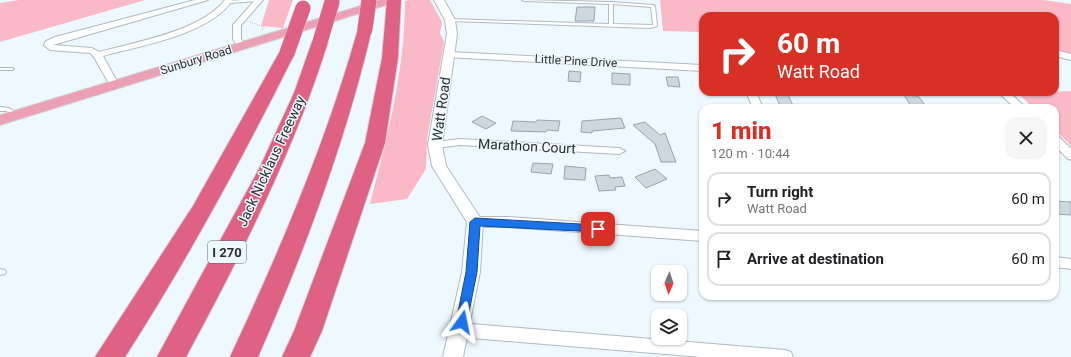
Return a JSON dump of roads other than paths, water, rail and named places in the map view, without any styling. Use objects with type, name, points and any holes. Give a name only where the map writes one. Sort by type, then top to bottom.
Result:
[{"type":"highway","points":[[244,357],[320,181],[354,74],[365,30],[369,0]]},
{"type":"highway","name":"Jack Nicklaus Freeway","points":[[171,357],[267,176],[310,77],[332,1]]},
{"type":"highway","points":[[109,357],[131,325],[238,148],[287,53],[304,4]]},
{"type":"highway","points":[[296,357],[308,331],[375,143],[390,58],[393,6]]},
{"type":"main road","name":"Sunbury Road","points":[[0,120],[242,46],[393,6]]},
{"type":"street","points":[[114,85],[98,55],[92,51],[48,45],[58,39],[204,0]]},
{"type":"street","points":[[242,46],[237,39],[237,25],[259,0]]},
{"type":"street","name":"Watt Road","points":[[439,0],[450,20],[452,34],[435,145],[439,166],[475,222]]},
{"type":"street","points":[[98,55],[193,27],[219,11],[229,1]]},
{"type":"street","points":[[1059,54],[1071,56]]},
{"type":"street","name":"Little Pine Drive","points":[[449,55],[699,68]]},
{"type":"street","points":[[1008,96],[1016,104]]},
{"type":"street","name":"Marathon Court","points":[[435,145],[460,142],[619,151]]},
{"type":"street","points":[[1059,144],[1071,156]]},
{"type":"street","points":[[453,357],[472,272],[475,222],[509,222],[699,236]]},
{"type":"street","points":[[1059,262],[1071,264]]},
{"type":"street","points":[[460,330],[785,357]]},
{"type":"lane","points":[[229,1],[259,0]]},
{"type":"lane","points":[[450,20],[655,26],[652,6],[524,0]]},
{"type":"lane","points":[[611,3],[611,25]]},
{"type":"lane","points":[[0,69],[12,70]]},
{"type":"lane","points":[[0,108],[7,109],[18,115]]}]
